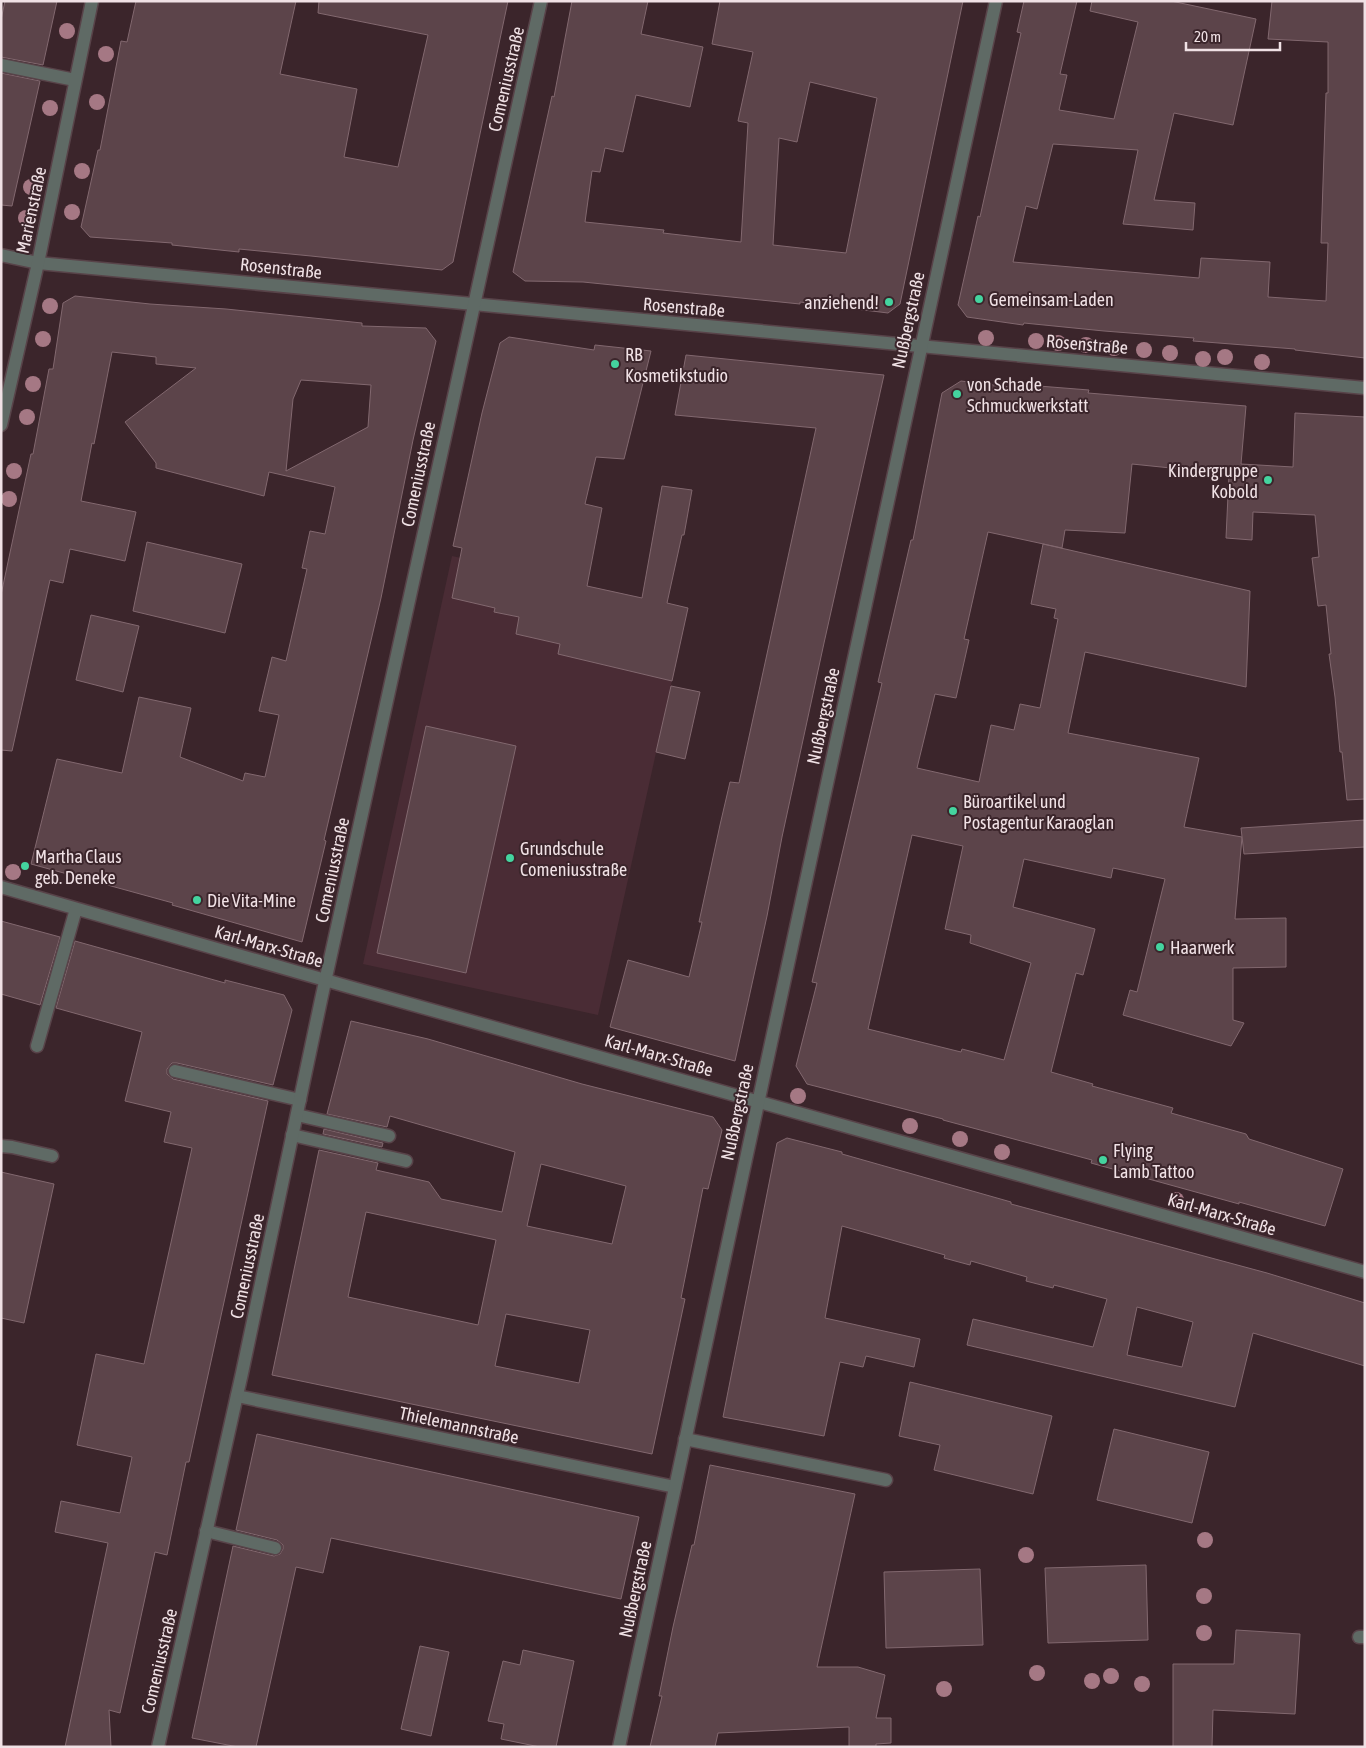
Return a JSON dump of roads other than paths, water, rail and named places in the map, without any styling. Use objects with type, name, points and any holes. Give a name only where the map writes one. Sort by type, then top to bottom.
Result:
[{"type":"street","name":"Marienstraße","points":[[1,425],[38,263],[92,1]]},
{"type":"street","name":"Comeniusstraße","points":[[158,1747],[237,1396],[292,1135],[541,1]]},
{"type":"street","name":"Nußbergstraße","points":[[619,1747],[996,1]]},
{"type":"street","points":[[1,65],[75,80]]},
{"type":"street","name":"Rosenstraße","points":[[1,255],[38,263],[1365,388]]},
{"type":"street","name":"Karl-Marx-Straße","points":[[1,887],[1365,1272]]},
{"type":"street","points":[[37,1046],[76,909]]},
{"type":"street","points":[[175,1071],[300,1100]]},
{"type":"street","points":[[297,1115],[389,1136]]},
{"type":"street","points":[[292,1135],[406,1161]]},
{"type":"street","points":[[1,1146],[52,1156]]},
{"type":"street","name":"Thielemannstraße","points":[[237,1396],[674,1488]]},
{"type":"street","points":[[685,1439],[886,1480]]},
{"type":"street","points":[[206,1531],[275,1548]]},
{"type":"place","name":"Gemeinsam-Laden","points":[[979,299]]},
{"type":"place","name":"anziehend!","points":[[889,302]]},
{"type":"place","name":"RB Kosmetikstudio","points":[[615,364]]},
{"type":"place","name":"von Schade Schmuckwerkstatt","points":[[957,394]]},
{"type":"place","name":"Kindergruppe Kobold","points":[[1268,480]]},
{"type":"place","name":"Büroartikel und Postagentur Karaoglan","points":[[953,811]]},
{"type":"place","name":"Grundschule Comeniusstraße","points":[[510,858]]},
{"type":"place","name":"Martha Claus geb. Deneke","points":[[25,866]]},
{"type":"place","name":"Die Vita-Mine","points":[[197,900]]},
{"type":"place","name":"Haarwerk","points":[[1160,947]]},
{"type":"place","name":"Flying Lamb Tattoo","points":[[1103,1160]]}]
